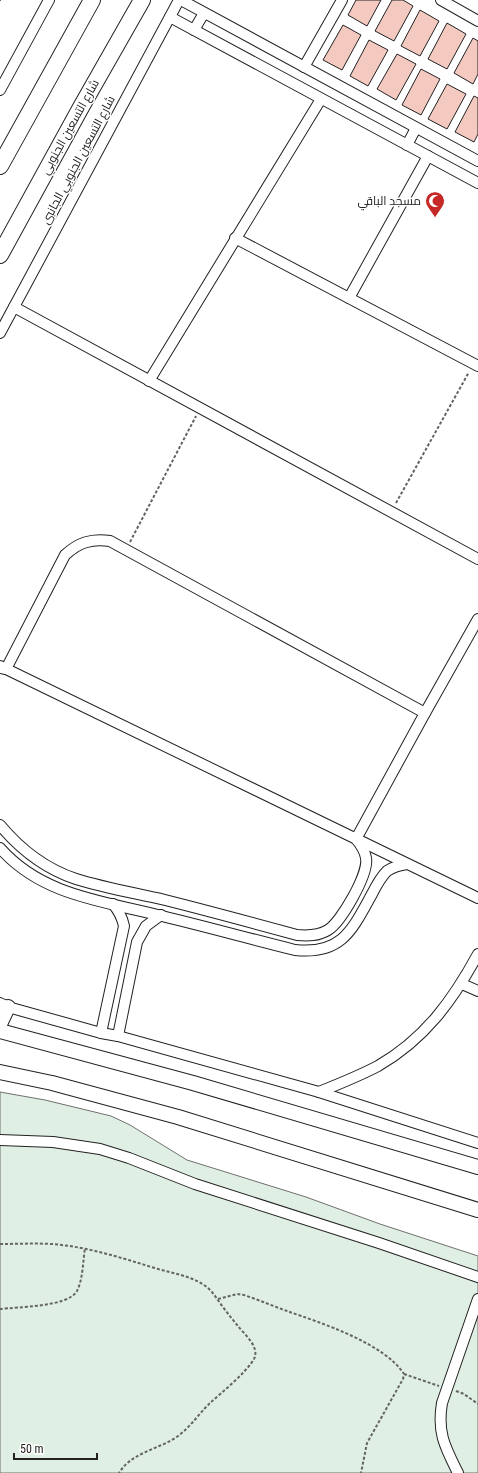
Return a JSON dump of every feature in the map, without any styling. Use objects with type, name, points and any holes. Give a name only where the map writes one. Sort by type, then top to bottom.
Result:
[{"type":"main road","points":[[0,166],[92,0]]},
{"type":"main road","name":"شارع التسعين الجنوبي","points":[[0,255],[142,0]]},
{"type":"street","points":[[0,90],[49,0]]},
{"type":"street","points":[[180,0],[478,161]]},
{"type":"street","name":"شارع التسعين الجنوبي الجانبى","points":[[0,333],[180,0]]},
{"type":"street","points":[[304,67],[342,0]]},
{"type":"street","points":[[441,0],[478,21]]},
{"type":"street","points":[[194,30],[204,13]]},
{"type":"street","points":[[170,17],[478,183]]},
{"type":"street","points":[[149,381],[321,99]]},
{"type":"street","points":[[407,145],[416,128]]},
{"type":"street","points":[[349,298],[428,156]]},
{"type":"street","points":[[235,238],[476,365]]},
{"type":"street","points":[[14,307],[478,559]]},
{"type":"street","points":[[424,713],[110,541],[90,540],[72,548],[65,555],[2,667],[478,898]]},
{"type":"street","points":[[356,839],[424,713],[478,619]]},
{"type":"street","points":[[0,825],[16,843],[34,858],[54,870],[76,879],[165,900],[297,935],[308,936],[328,930],[336,924],[362,880],[366,869],[367,858],[363,848],[356,839]]},
{"type":"street","points":[[0,848],[25,870],[47,884],[71,894],[308,952],[323,950],[336,944],[347,935],[356,924],[381,878],[388,870],[407,864]]},
{"type":"street","points":[[101,1033],[124,926],[118,910],[113,904]]},
{"type":"street","points":[[118,1036],[137,942],[146,926],[161,915]]},
{"type":"street","points":[[319,1092],[354,1078],[378,1066],[401,1050],[422,1032],[441,1012],[462,984],[478,954]]},
{"type":"street","points":[[462,984],[478,991]]},
{"type":"street","points":[[0,1024],[4,1005],[319,1092],[478,1143]]},
{"type":"street","points":[[0,1031],[193,1083],[478,1167]]},
{"type":"street","points":[[0,1072],[52,1083],[178,1117],[478,1210]]},
{"type":"street","points":[[0,1140],[53,1142],[100,1149],[129,1158],[195,1184],[379,1243],[478,1277]]},
{"type":"street","points":[[458,1473],[445,1446],[440,1430],[440,1416],[442,1403],[478,1299]]},
{"type":"path","points":[[391,512],[476,365]]},
{"type":"path","points":[[126,550],[200,408]]},
{"type":"path","points":[[0,1244],[50,1244],[85,1248],[180,1274],[201,1283],[210,1289],[256,1350],[253,1360],[241,1374],[208,1405],[187,1430],[174,1439],[133,1459],[123,1466],[119,1473]]},
{"type":"path","points":[[0,1309],[57,1302],[68,1299],[76,1292],[80,1280],[85,1248]]},
{"type":"path","points":[[217,1299],[236,1294],[251,1297],[331,1326],[378,1350],[395,1362],[404,1374],[403,1379],[367,1443],[361,1473]]},
{"type":"green space","points":[[0,1092],[45,1100],[111,1116],[130,1125],[187,1160],[306,1197],[380,1224],[478,1256],[478,1473],[0,1473]]},
{"type":"building","points":[[356,0],[381,0],[367,26],[348,15]]},
{"type":"building","points":[[392,0],[403,0],[413,6],[394,41],[375,31]]},
{"type":"building","points":[[420,10],[439,21],[420,56],[401,46]]},
{"type":"building","points":[[447,23],[466,34],[447,69],[428,59]]},
{"type":"building","points":[[343,25],[361,35],[342,70],[323,60]]},
{"type":"building","points":[[473,38],[478,41],[478,74],[473,84],[454,73]]},
{"type":"building","points":[[369,40],[388,50],[368,86],[350,76]]},
{"type":"building","points":[[397,54],[416,64],[396,100],[377,89]]},
{"type":"building","points":[[421,69],[440,79],[421,115],[402,105]]},
{"type":"building","points":[[447,84],[466,94],[447,129],[428,119]]},
{"type":"building","points":[[474,96],[478,98],[478,134],[474,142],[455,132]]},
{"type":"place","name":"مسجد الباقي","points":[[435,218]]}]
